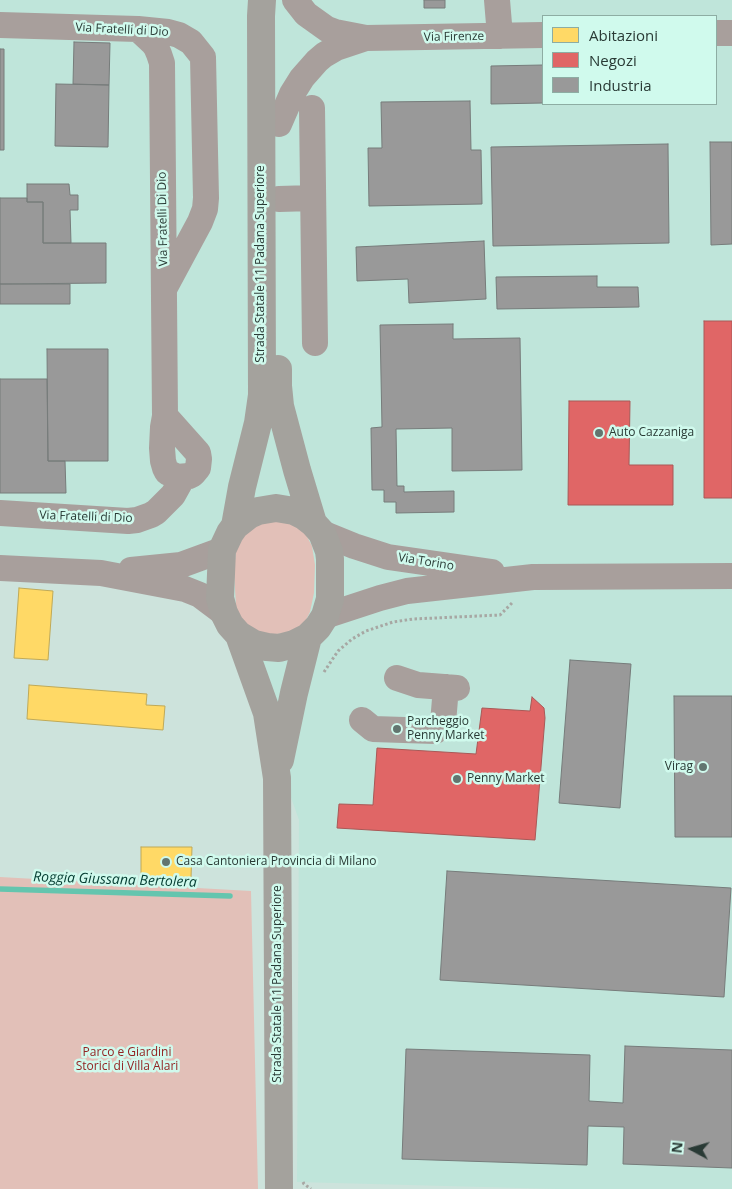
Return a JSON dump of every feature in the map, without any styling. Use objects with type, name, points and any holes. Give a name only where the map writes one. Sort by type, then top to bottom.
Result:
[{"type":"main road","name":"Strada Statale 11 Padana Superiore","points":[[262,4],[279,124],[278,386],[282,414],[294,461],[318,528],[329,551],[330,599],[325,616],[318,627],[308,637],[294,644],[279,648],[267,647],[254,644],[239,635],[230,625],[220,598],[222,550],[225,541],[235,526],[250,514],[276,508],[294,511],[304,516],[318,528]]},
{"type":"main road","name":"Strada Statale 11 Padana Superiore","points":[[235,526],[242,487],[258,424],[262,395],[262,4]]},
{"type":"main road","name":"Strada Statale 11 Padana Superiore","points":[[239,635],[267,713],[277,778],[279,1189]]},
{"type":"main road","name":"Strada Statale 11 Padana Superiore","points":[[277,778],[294,693],[308,637]]},
{"type":"street","name":"Via Firenze","points":[[295,0],[306,14],[327,29],[366,38],[542,35]]},
{"type":"street","points":[[497,0],[500,36]]},
{"type":"street","name":"Via Fratelli di Dio","points":[[0,25],[138,29],[168,32],[179,35],[190,42],[203,56],[205,209],[164,290]]},
{"type":"street","name":"Via Fratelli Di Dio","points":[[138,29],[156,47],[162,62],[165,416],[162,448],[167,472],[172,476],[183,477]]},
{"type":"street","points":[[717,33],[732,33]]},
{"type":"street","name":"Via Firenze","points":[[279,124],[292,94],[302,78],[317,61],[336,48],[366,38]]},
{"type":"street","points":[[312,108],[315,343]]},
{"type":"street","points":[[278,199],[313,198]]},
{"type":"street","name":"Via Fratelli di Dio","points":[[163,204],[170,211],[188,217],[197,216],[205,209]]},
{"type":"street","name":"Via Fratelli di Dio","points":[[0,513],[137,520],[156,512],[173,495],[183,477]]},
{"type":"street","name":"Via Torino","points":[[318,528],[354,546],[388,557],[533,577]]},
{"type":"street","points":[[101,573],[181,565],[222,550]]},
{"type":"street","points":[[0,568],[101,573],[185,589],[206,599],[224,613]]},
{"type":"street","name":"Via Torino","points":[[325,616],[408,591],[533,577],[732,576]]},
{"type":"street","points":[[362,720],[373,728],[435,731],[443,723],[452,688],[418,684],[397,678]]},
{"type":"path","points":[[321,678],[338,651],[352,639],[366,631],[393,622],[413,619],[500,615],[517,598]]},
{"type":"path","points":[[303,1174],[304,1184],[311,1189]]},
{"type":"shaded area","points":[[0,0],[732,0],[732,1189],[558,1189],[297,1182],[299,820],[217,589],[0,571]]},
{"type":"green space","points":[[278,517],[304,531],[312,546],[315,565],[314,593],[310,612],[305,622],[298,629],[289,633],[264,635],[247,625],[239,616],[236,606],[234,571],[236,550],[248,529]]},
{"type":"green space","name":"Parco e Giardini Storici di Villa Alari","points":[[0,877],[251,891],[258,1189],[0,1189]]},
{"type":"building: Abitazioni","points":[[19,588],[53,591],[48,660],[14,658]]},
{"type":"building: Abitazioni","points":[[29,685],[147,694],[146,705],[165,706],[163,730],[27,719]]},
{"type":"building: Abitazioni","name":"Casa Cantoniera Provincia di Milano","points":[[141,847],[192,847],[191,878],[141,877]]},
{"type":"building: Negozi","name":"Auto Cazzaniga","points":[[704,321],[732,321],[732,498],[704,498]]},
{"type":"building: Negozi","name":"Auto Cazzaniga","points":[[569,401],[630,401],[629,465],[673,465],[673,505],[568,505]]},
{"type":"building: Negozi","name":"Penny Market","points":[[532,697],[544,708],[545,718],[535,840],[337,828],[339,804],[373,805],[377,748],[476,754],[482,708],[530,711]]},
{"type":"building: Industria","points":[[424,0],[445,0],[445,8],[424,8]]},
{"type":"building: Industria","points":[[74,42],[110,43],[109,85],[73,84]]},
{"type":"building: Industria","points":[[0,49],[4,49],[4,150],[0,150]]},
{"type":"building: Industria","points":[[542,65],[542,103],[491,104],[491,66]]},
{"type":"building: Industria","points":[[56,84],[109,85],[108,147],[55,146]]},
{"type":"building: Industria","points":[[470,101],[471,150],[481,150],[482,204],[369,206],[368,148],[382,148],[381,102]]},
{"type":"building: Industria","points":[[710,142],[732,142],[732,244],[711,245]]},
{"type":"building: Industria","points":[[668,144],[669,243],[493,246],[491,147]]},
{"type":"building: Industria","points":[[27,184],[69,184],[70,195],[78,195],[78,210],[70,210],[71,243],[43,243],[43,202],[27,202]]},
{"type":"building: Industria","points":[[0,198],[27,198],[27,202],[43,202],[43,243],[106,243],[106,283],[0,284]]},
{"type":"building: Industria","points":[[484,241],[486,299],[409,303],[408,279],[357,281],[356,247]]},
{"type":"building: Industria","points":[[597,276],[597,287],[638,287],[639,307],[497,309],[496,277]]},
{"type":"building: Industria","points":[[0,284],[70,284],[70,304],[0,304]]},
{"type":"building: Industria","points":[[453,324],[453,339],[520,338],[522,470],[452,471],[452,428],[396,429],[397,486],[404,486],[404,492],[454,491],[454,512],[396,513],[396,502],[384,502],[384,490],[372,490],[371,428],[382,427],[380,325]]},
{"type":"building: Industria","points":[[47,349],[108,349],[108,461],[48,461]]},
{"type":"building: Industria","points":[[0,379],[47,379],[48,461],[65,461],[66,493],[0,493]]},
{"type":"building: Industria","points":[[570,660],[631,664],[620,808],[559,803]]},
{"type":"building: Industria","name":"Virag","points":[[674,696],[732,696],[732,837],[675,837]]},
{"type":"building: Industria","points":[[447,871],[731,888],[724,997],[440,980]]},
{"type":"building: Industria","points":[[625,1046],[732,1050],[732,1168],[623,1164],[624,1127],[588,1126],[587,1165],[402,1159],[406,1049],[590,1055],[589,1101],[623,1103]]},
{"type":"waterway","name":"Roggia Giussana Bertolera","points":[[0,889],[230,896]]},
{"type":"place","name":"Auto Cazzaniga","points":[[599,433]]},
{"type":"place","name":"Parcheggio Penny Market","points":[[397,729]]},
{"type":"place","name":"Virag","points":[[703,767]]},
{"type":"place","name":"Penny Market","points":[[457,779]]},
{"type":"place","name":"Casa Cantoniera Provincia di Milano","points":[[166,862]]}]
